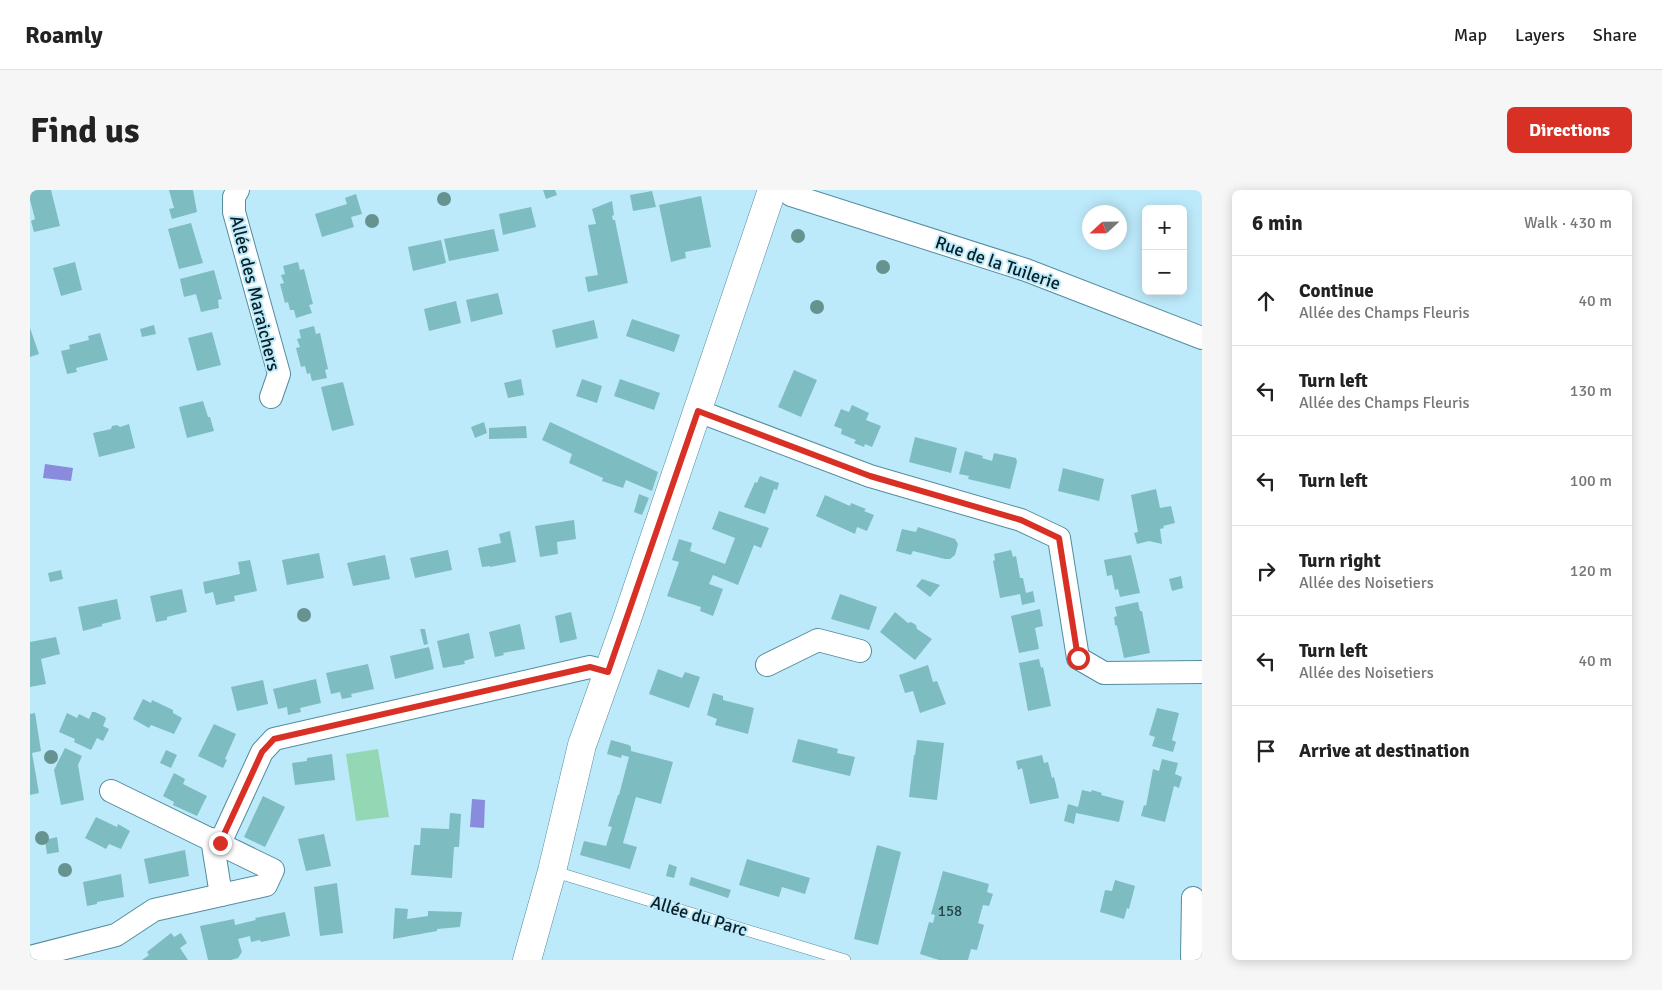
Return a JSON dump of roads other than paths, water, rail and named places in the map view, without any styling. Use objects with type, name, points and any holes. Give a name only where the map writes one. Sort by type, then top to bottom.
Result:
[{"type":"main road","points":[[527,960],[552,871],[582,745],[698,411],[745,266],[781,193]]},
{"type":"street","name":"Allée des Maraichers","points":[[238,190],[234,198],[234,212],[279,374],[271,397]]},
{"type":"street","name":"Rue de la Tuilerie","points":[[781,193],[1026,270],[1202,338]]},
{"type":"street","points":[[698,411],[870,476],[1021,520],[1059,538],[1078,658],[1104,673],[1202,672]]},
{"type":"street","points":[[767,665],[818,640],[860,651]]},
{"type":"street","points":[[221,895],[216,841],[262,752],[274,739],[590,667],[608,672]]},
{"type":"street","points":[[30,956],[116,936],[154,910],[266,885],[273,870],[111,791]]},
{"type":"street","points":[[1193,898],[1193,960]]},
{"type":"lane","name":"Allée du Parc","points":[[552,871],[845,960]]},
{"type":"water","points":[[45,464],[73,468],[71,481],[43,478]]},
{"type":"water","points":[[472,799],[485,800],[484,828],[470,827]]}]
